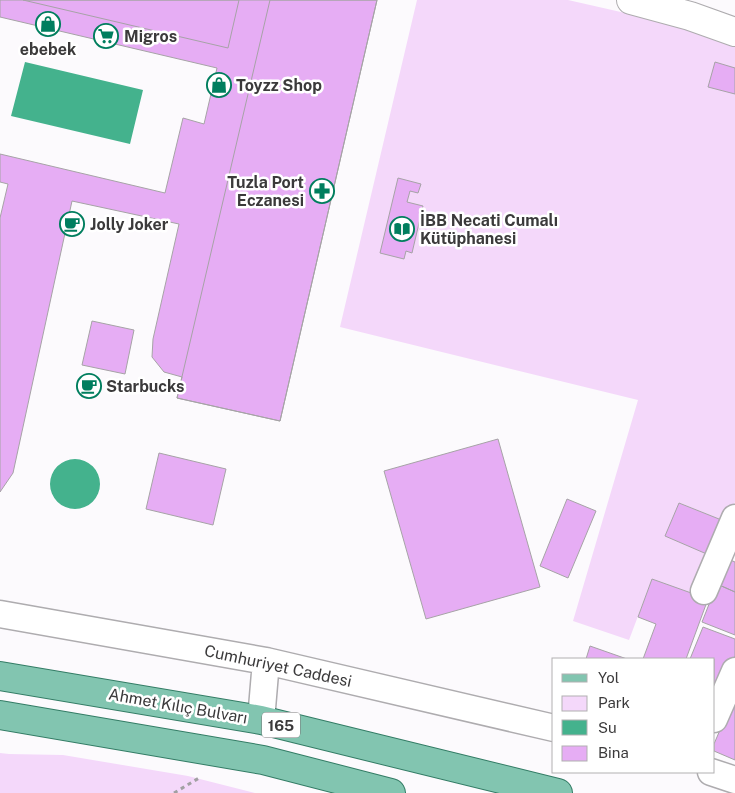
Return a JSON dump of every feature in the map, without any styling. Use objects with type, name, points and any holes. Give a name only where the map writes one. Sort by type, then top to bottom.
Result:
[{"type":"main road","name":"Ahmet Kılıç Bulvarı","points":[[0,676],[260,720],[558,793]]},
{"type":"main road","points":[[0,716],[263,760],[391,793]]},
{"type":"street","points":[[632,0],[687,8],[735,32]]},
{"type":"street","points":[[704,591],[735,518]]},
{"type":"street","name":"Cumhuriyet Caddesi","points":[[0,614],[266,661],[552,728]]},
{"type":"street","points":[[260,720],[266,661]]},
{"type":"street","points":[[715,717],[735,670]]},
{"type":"street","points":[[714,773],[735,780]]},
{"type":"path","points":[[174,793],[202,776]]},
{"type":"green space","points":[[417,0],[568,0],[700,30],[735,45],[735,502],[728,519],[724,521],[680,503],[665,536],[709,555],[696,595],[652,579],[629,640],[573,621],[638,400],[340,327]]},
{"type":"green space","points":[[0,753],[63,755],[188,776],[255,793],[0,793]]},
{"type":"water","points":[[25,62],[143,90],[130,144],[11,116]]},
{"type":"water","points":[[70,459],[80,459],[93,466],[100,479],[100,489],[93,502],[80,509],[70,509],[61,505],[54,498],[50,489],[50,479],[54,470],[61,463]]},
{"type":"building","points":[[0,0],[377,0],[280,421],[177,398],[182,377],[164,372],[152,357],[153,339],[179,224],[72,201],[13,473],[0,492],[0,218],[8,184],[0,182],[0,154],[165,193],[183,118],[204,124],[217,68],[0,17]]},
{"type":"building","points":[[23,0],[239,0],[228,48]]},
{"type":"building","points":[[270,0],[377,0],[280,421],[177,398]]},
{"type":"building","points":[[715,62],[735,68],[735,94],[708,87]]},
{"type":"building","name":"İBB Necati Cumalı Kütüphanesi","points":[[398,178],[421,184],[418,193],[410,191],[407,202],[423,206],[412,253],[406,251],[404,259],[380,253]]},
{"type":"building","points":[[92,321],[134,330],[125,374],[82,365]]},
{"type":"building","points":[[498,439],[540,587],[426,619],[384,471]]},
{"type":"building","points":[[159,453],[226,469],[213,525],[146,509]]},
{"type":"building","points":[[567,499],[596,511],[568,578],[540,566]]},
{"type":"building","points":[[679,503],[724,521],[709,555],[665,536]]},
{"type":"building","points":[[728,559],[735,562],[735,592],[717,584]]},
{"type":"building","points":[[652,579],[708,599],[686,658],[643,658],[656,624],[638,617]]},
{"type":"building","points":[[717,584],[735,592],[735,635],[702,622]]},
{"type":"building","points":[[703,627],[735,639],[735,656],[724,683],[715,688],[715,658],[690,658]]},
{"type":"building","points":[[590,646],[624,658],[586,658]]},
{"type":"building","points":[[731,704],[735,705],[735,760],[715,751],[715,742]]},
{"type":"place","name":"ebebek","points":[[48,24]]},
{"type":"place","name":"Migros","points":[[106,36]]},
{"type":"place","name":"Toyzz Shop","points":[[219,85]]},
{"type":"place","name":"Tuzla Port Eczanesi","points":[[322,191]]},
{"type":"place","name":"Jolly Joker","points":[[72,224]]},
{"type":"place","name":"İBB Necati Cumalı Kütüphanesi","points":[[402,229]]},
{"type":"place","name":"Starbucks","points":[[89,386]]}]
